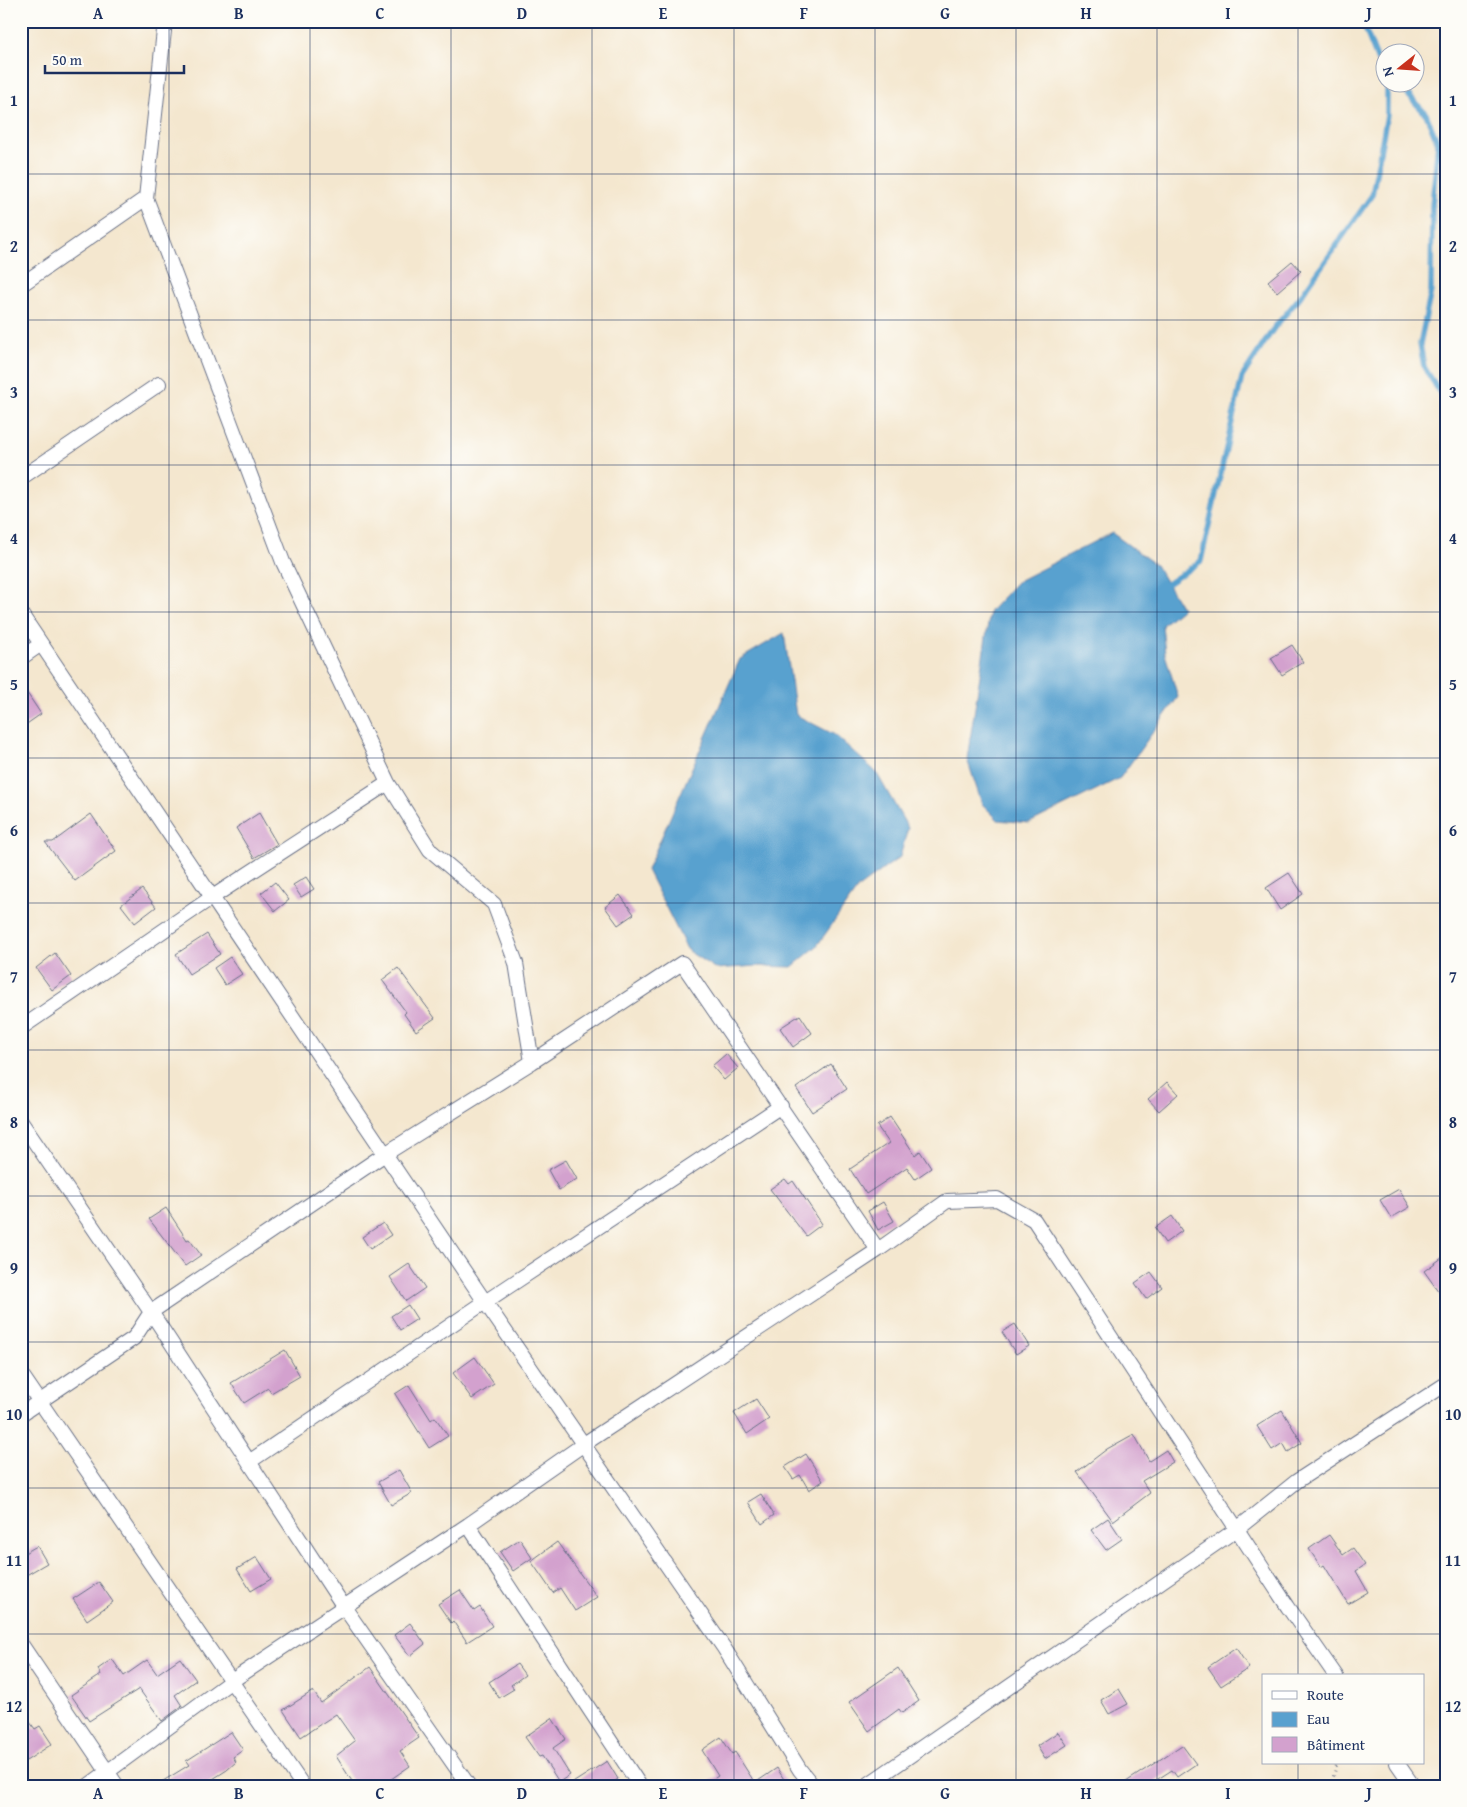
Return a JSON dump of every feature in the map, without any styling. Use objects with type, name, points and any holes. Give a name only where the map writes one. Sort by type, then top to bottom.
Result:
[{"type":"street","points":[[166,21],[146,198],[283,562],[388,783],[430,850],[494,904],[516,963],[532,1062]]},
{"type":"street","points":[[21,285],[146,198]]},
{"type":"street","points":[[21,478],[159,384]]},
{"type":"street","points":[[21,614],[485,1302],[724,1648],[800,1770],[813,1786]]},
{"type":"street","points":[[21,658],[41,644]]},
{"type":"street","points":[[21,1028],[211,898],[388,783]]},
{"type":"street","points":[[21,1414],[134,1338],[150,1312],[385,1154],[532,1062],[682,963],[878,1250]]},
{"type":"street","points":[[249,1462],[485,1302],[781,1106]]},
{"type":"street","points":[[21,1122],[150,1312],[344,1607],[468,1786]]},
{"type":"street","points":[[88,1786],[106,1770],[230,1682],[468,1525],[584,1444],[878,1250],[947,1201],[997,1200],[1034,1220],[1237,1530],[1335,1674]]},
{"type":"street","points":[[21,1374],[303,1786]]},
{"type":"street","points":[[866,1786],[1237,1530],[1297,1481],[1446,1384]]},
{"type":"street","points":[[468,1525],[640,1786]]},
{"type":"street","points":[[21,1644],[117,1786]]},
{"type":"street","points":[[1398,1764],[1413,1786]]},
{"type":"path","points":[[1331,1786],[1337,1764]]},
{"type":"water","points":[[1112,533],[1156,565],[1182,608],[1162,625],[1165,654],[1178,697],[1120,778],[1029,823],[998,820],[982,804],[967,759],[990,611],[1018,581]]},
{"type":"water","points":[[784,633],[796,715],[835,735],[876,772],[908,828],[900,857],[858,888],[816,947],[792,967],[757,966],[716,969],[688,951],[647,870],[740,659]]},
{"type":"building","points":[[1292,261],[1301,271],[1277,292],[1268,281]]},
{"type":"building","points":[[1292,645],[1303,662],[1282,675],[1271,658]]},
{"type":"building","points":[[21,684],[41,714],[21,728]]},
{"type":"building","points":[[259,813],[277,844],[254,858],[236,828]]},
{"type":"building","points":[[91,814],[116,851],[75,881],[45,842],[53,842]]},
{"type":"building","points":[[1289,873],[1303,894],[1280,910],[1266,888]]},
{"type":"building","points":[[306,877],[314,889],[301,897],[293,885]]},
{"type":"building","points":[[275,882],[289,900],[275,911],[261,893]]},
{"type":"building","points":[[142,889],[156,907],[135,923],[121,905]]},
{"type":"building","points":[[620,895],[634,914],[618,925],[605,907]]},
{"type":"building","points":[[207,934],[220,954],[189,974],[176,954]]},
{"type":"building","points":[[55,953],[71,976],[52,990],[36,968]]},
{"type":"building","points":[[230,957],[242,974],[225,985],[214,968]]},
{"type":"building","points":[[398,968],[435,1018],[416,1031],[404,1014],[406,1012],[382,980]]},
{"type":"building","points":[[800,1015],[812,1033],[793,1047],[780,1028]]},
{"type":"building","points":[[726,1054],[738,1068],[724,1080],[712,1066]]},
{"type":"building","points":[[831,1064],[847,1089],[812,1112],[796,1088]]},
{"type":"building","points":[[1167,1082],[1178,1094],[1159,1111],[1148,1099]]},
{"type":"building","points":[[890,1117],[915,1155],[920,1151],[931,1168],[915,1179],[907,1167],[866,1194],[850,1169],[889,1143],[877,1126]]},
{"type":"building","points":[[566,1160],[577,1179],[559,1190],[548,1170]]},
{"type":"building","points":[[785,1179],[789,1184],[793,1181],[822,1224],[806,1236],[770,1189]]},
{"type":"building","points":[[1399,1189],[1410,1207],[1391,1218],[1380,1200]]},
{"type":"building","points":[[883,1202],[894,1221],[878,1230],[868,1211]]},
{"type":"building","points":[[166,1208],[187,1240],[189,1239],[201,1255],[185,1266],[149,1219]]},
{"type":"building","points":[[1172,1216],[1182,1231],[1165,1243],[1155,1228]]},
{"type":"building","points":[[383,1223],[391,1235],[370,1249],[362,1237]]},
{"type":"building","points":[[1446,1255],[1446,1302],[1424,1271]]},
{"type":"building","points":[[409,1264],[425,1288],[406,1301],[390,1277]]},
{"type":"building","points":[[1151,1272],[1162,1287],[1146,1299],[1135,1283]]},
{"type":"building","points":[[408,1305],[417,1319],[400,1330],[391,1316]]},
{"type":"building","points":[[1015,1324],[1029,1346],[1016,1354],[1002,1332]]},
{"type":"building","points":[[285,1350],[300,1376],[271,1393],[268,1388],[244,1403],[231,1383]]},
{"type":"building","points":[[475,1357],[494,1384],[472,1399],[453,1373]]},
{"type":"building","points":[[409,1385],[431,1420],[435,1417],[448,1436],[429,1448],[395,1394]]},
{"type":"building","points":[[756,1399],[769,1419],[747,1434],[734,1413]]},
{"type":"building","points":[[1282,1410],[1302,1443],[1288,1452],[1283,1443],[1272,1450],[1257,1426]]},
{"type":"building","points":[[1134,1434],[1149,1461],[1166,1450],[1173,1462],[1142,1481],[1150,1493],[1113,1521],[1077,1472],[1107,1449]]},
{"type":"building","points":[[806,1454],[823,1481],[809,1490],[800,1475],[793,1479],[785,1467]]},
{"type":"building","points":[[399,1470],[412,1493],[391,1505],[378,1482]]},
{"type":"building","points":[[761,1494],[774,1515],[762,1524],[748,1502]]},
{"type":"building","points":[[1108,1518],[1122,1539],[1106,1550],[1091,1530]]},
{"type":"building","points":[[1329,1535],[1343,1555],[1353,1548],[1365,1565],[1356,1571],[1368,1592],[1348,1604],[1324,1565],[1321,1567],[1309,1549]]},
{"type":"building","points":[[520,1539],[532,1558],[513,1571],[500,1552]]},
{"type":"building","points":[[557,1542],[597,1597],[575,1611],[560,1588],[553,1593],[531,1561]]},
{"type":"building","points":[[37,1546],[47,1563],[21,1578],[21,1555]]},
{"type":"building","points":[[257,1557],[271,1579],[251,1591],[237,1569]]},
{"type":"building","points":[[99,1582],[113,1602],[87,1620],[73,1599]]},
{"type":"building","points":[[460,1590],[474,1611],[480,1607],[492,1626],[467,1642],[453,1621],[451,1623],[438,1604]]},
{"type":"building","points":[[410,1623],[425,1644],[410,1656],[394,1635]]},
{"type":"building","points":[[1236,1648],[1249,1668],[1221,1686],[1208,1667]]},
{"type":"building","points":[[180,1658],[196,1680],[175,1695],[182,1706],[162,1721],[139,1689],[89,1721],[71,1695],[101,1675],[98,1669],[112,1659],[124,1676],[147,1660],[157,1674]]},
{"type":"building","points":[[517,1664],[525,1675],[511,1685],[514,1689],[499,1698],[489,1682]]},
{"type":"building","points":[[370,1667],[419,1738],[400,1751],[410,1766],[381,1786],[355,1786],[336,1756],[355,1741],[336,1714],[301,1737],[283,1710],[313,1691],[321,1703]]},
{"type":"building","points":[[898,1668],[919,1701],[902,1713],[899,1709],[869,1731],[849,1702]]},
{"type":"building","points":[[1119,1689],[1128,1704],[1109,1714],[1101,1700]]},
{"type":"building","points":[[21,1710],[35,1729],[40,1726],[52,1744],[26,1761],[21,1753]]},
{"type":"building","points":[[552,1718],[566,1739],[553,1748],[570,1775],[559,1782],[542,1756],[539,1757],[525,1737]]},
{"type":"building","points":[[231,1732],[243,1750],[233,1757],[236,1762],[227,1770],[202,1786],[155,1786],[189,1765],[186,1761]]},
{"type":"building","points":[[1058,1732],[1067,1745],[1045,1759],[1037,1746]]},
{"type":"building","points":[[721,1737],[732,1754],[735,1752],[755,1783],[777,1768],[788,1786],[703,1786],[718,1776],[702,1750]]},
{"type":"building","points":[[1182,1745],[1196,1764],[1177,1777],[1172,1770],[1147,1786],[1120,1786]]},
{"type":"building","points":[[607,1761],[618,1779],[608,1786],[568,1786]]},
{"type":"waterway","points":[[1362,21],[1374,51]]},
{"type":"waterway","points":[[1167,584],[1201,561],[1242,377],[1274,328],[1300,297],[1372,195],[1387,115],[1387,92]]},
{"type":"waterway","points":[[1405,92],[1426,114],[1438,143],[1432,205],[1431,291],[1420,344],[1424,367],[1446,402]]}]
